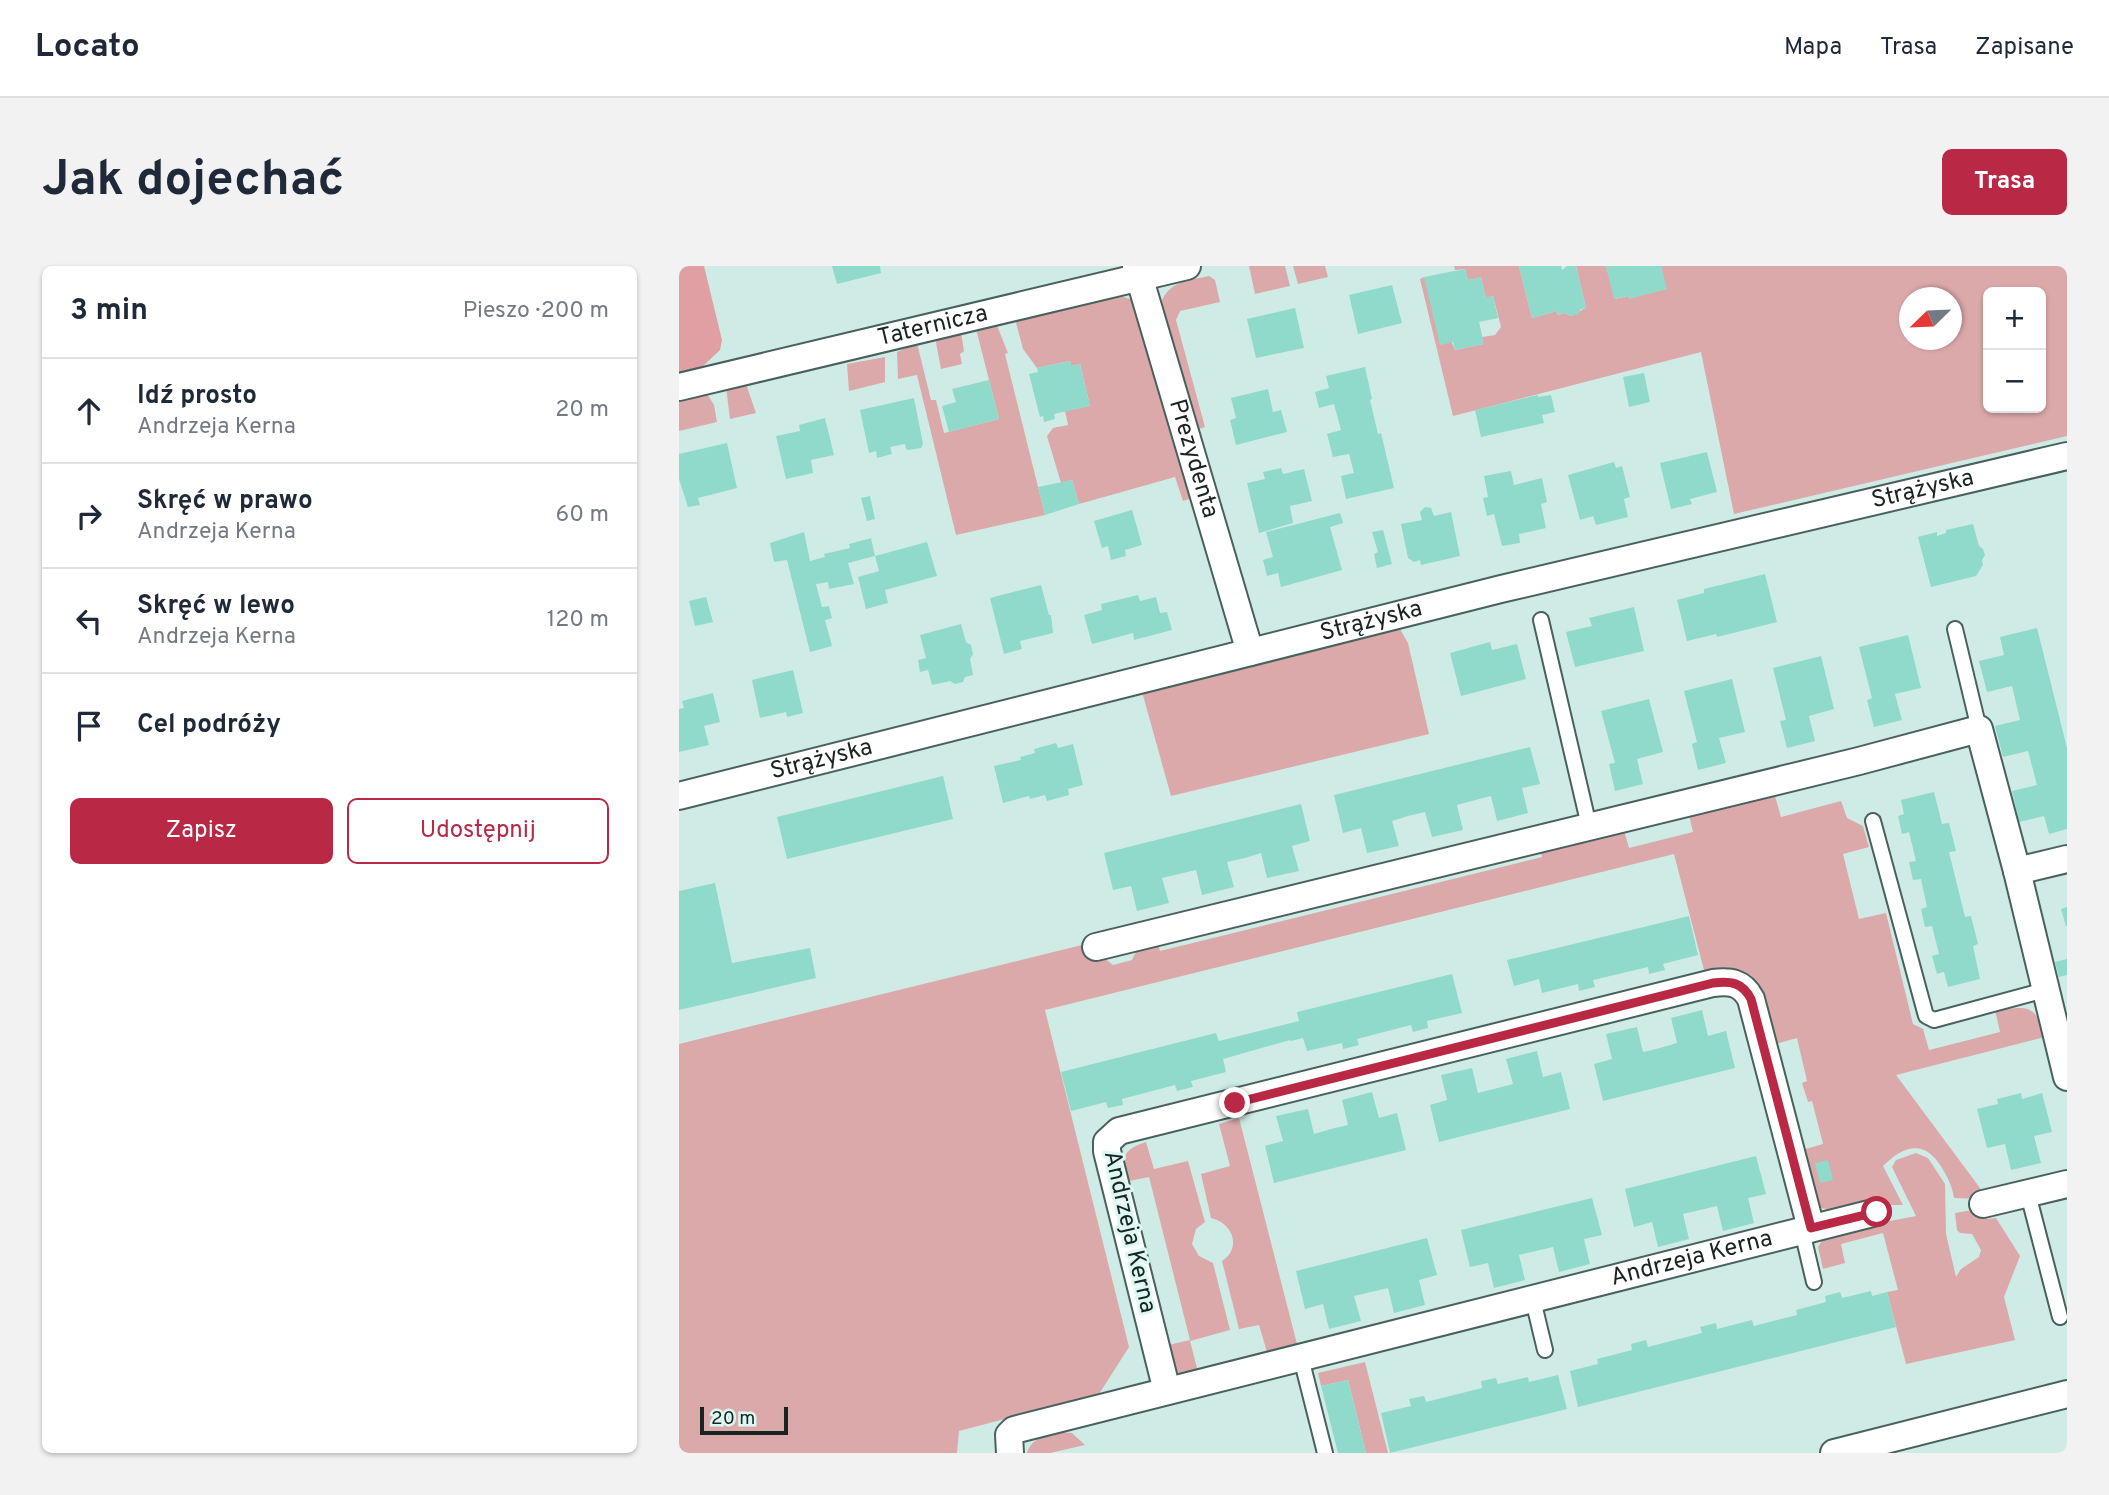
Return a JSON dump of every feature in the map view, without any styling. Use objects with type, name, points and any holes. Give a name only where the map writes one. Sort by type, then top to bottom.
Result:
[{"type":"street","name":"Taternicza","points":[[679,387],[1138,272],[1188,266]]},
{"type":"street","name":"Prezydenta","points":[[1138,272],[1250,652]]},
{"type":"street","name":"Strążyska","points":[[679,796],[1501,589],[2067,456]]},
{"type":"street","points":[[1096,947],[1859,761],[1979,729],[2067,1077]]},
{"type":"street","points":[[2017,871],[2067,859]]},
{"type":"street","name":"Andrzeja Kerna","points":[[1167,1391],[1107,1151],[1107,1142],[1119,1131],[1729,981],[1747,990],[1751,999],[1806,1230]]},
{"type":"street","points":[[1983,1205],[2067,1184]]},
{"type":"street","name":"Andrzeja Kerna","points":[[1010,1453],[1009,1435],[1014,1430],[1877,1212]]},
{"type":"street","points":[[1834,1453],[2067,1394]]},
{"type":"lane","points":[[1541,620],[1589,826]]},
{"type":"lane","points":[[1955,629],[1979,729]]},
{"type":"lane","points":[[1873,821],[1926,1016],[1934,1020],[2045,990]]},
{"type":"lane","points":[[2028,1194],[2060,1317]]},
{"type":"lane","points":[[1806,1230],[1814,1282]]},
{"type":"lane","points":[[1533,1300],[1545,1350]]},
{"type":"lane","points":[[1301,1358],[1325,1453]]},
{"type":"shaded area","points":[[679,266],[704,266],[722,340],[720,350],[702,367],[679,372]]},
{"type":"shaded area","points":[[1249,266],[1285,266],[1290,286],[1255,294]]},
{"type":"shaded area","points":[[1293,266],[1325,266],[1328,277],[1298,284]]},
{"type":"shaded area","points":[[1454,266],[1519,266],[1532,318],[1557,311],[1558,315],[1565,313],[1570,316],[1586,308],[1576,266],[1606,266],[1615,299],[1666,289],[1661,266],[2067,266],[2067,436],[1734,514],[1701,352],[1453,416],[1420,279],[1424,277],[1455,350],[1483,344],[1482,337],[1495,335],[1501,327],[1493,296],[1486,298],[1481,278],[1468,280],[1465,269],[1455,270]]},
{"type":"shaded area","points":[[1209,276],[1215,280],[1220,302],[1180,311],[1176,320],[1205,427],[1196,430],[1164,317],[1162,300],[1176,285]]},
{"type":"shaded area","points":[[1121,296],[1138,305],[1196,497],[1183,501],[1175,477],[1079,504],[1072,480],[1061,483],[1047,436],[1053,428],[1068,425],[1065,411],[1090,406],[1080,364],[1071,366],[1070,361],[1037,368],[1023,349],[1015,319]]},
{"type":"shaded area","points":[[996,323],[1008,353],[1005,354],[1045,515],[956,535],[917,375],[898,379],[897,352],[917,343],[931,400],[936,400],[944,433],[999,419],[976,329]]},
{"type":"shaded area","points":[[961,332],[964,351],[960,354],[962,364],[941,369],[935,337]]},
{"type":"shaded area","points":[[885,357],[885,382],[849,391],[847,364]]},
{"type":"shaded area","points":[[746,384],[756,413],[730,419],[726,387]]},
{"type":"shaded area","points":[[706,392],[714,405],[717,422],[679,431],[679,399]]},
{"type":"shaded area","points":[[1397,624],[1408,643],[1429,734],[1171,796],[1141,688]]},
{"type":"shaded area","points":[[1775,796],[1781,817],[1841,801],[1847,818],[1863,826],[1869,847],[1843,854],[1859,919],[1886,913],[1913,1024],[1923,1029],[1929,1050],[2000,1032],[1995,1010],[2028,1009],[2037,1018],[2045,1037],[1896,1075],[1980,1188],[1982,1199],[1954,1198],[1948,1179],[1935,1159],[1929,1152],[1914,1148],[1899,1153],[1883,1166],[1903,1205],[1834,1210],[1820,1208],[1813,1198],[1802,1150],[1823,1144],[1812,1101],[1808,1102],[1802,1083],[1807,1081],[1797,1038],[1775,1044],[1764,998],[1759,986],[1751,978],[1740,973],[1705,974],[1674,854],[1045,1010],[1129,1347],[1099,1394],[959,1431],[957,1453],[679,1453],[679,1044],[1086,944],[1113,965],[1132,960],[1145,945],[1157,940],[1160,951],[1542,857],[1540,847],[1623,827],[1629,848],[1693,832],[1688,811]]},
{"type":"shaded area","points":[[1239,1118],[1297,1344],[1267,1352],[1259,1325],[1239,1329],[1222,1261],[1232,1250],[1232,1236],[1225,1225],[1211,1218],[1201,1174],[1230,1166],[1219,1124]]},
{"type":"shaded area","points":[[1146,1142],[1154,1169],[1188,1161],[1205,1222],[1196,1229],[1192,1244],[1199,1256],[1213,1263],[1230,1330],[1190,1341],[1198,1372],[1176,1372],[1164,1346],[1190,1340],[1149,1177],[1124,1182],[1125,1156],[1132,1148]]},
{"type":"shaded area","points":[[1916,1153],[1928,1158],[1945,1184],[1946,1234],[1956,1277],[1961,1269],[1979,1257],[1981,1250],[1972,1234],[1960,1233],[1957,1230],[1955,1213],[1984,1208],[1987,1219],[1996,1218],[2020,1256],[2004,1297],[2015,1340],[1906,1364],[1887,1292],[1898,1290],[1883,1233],[1841,1244],[1845,1263],[1823,1269],[1818,1247],[1824,1238],[1916,1216],[1892,1167],[1896,1160]]},
{"type":"shaded area","points":[[1365,1362],[1388,1453],[1366,1453],[1348,1380],[1321,1386],[1318,1373]]},
{"type":"shaded area","points":[[1060,1432],[1072,1433],[1085,1445],[1050,1453],[1027,1453],[1036,1440]]},
{"type":"building","points":[[832,266],[880,266],[881,273],[837,284]]},
{"type":"building","points":[[1519,266],[1561,266],[1562,270],[1567,266],[1576,266],[1586,308],[1570,316],[1565,313],[1558,315],[1557,311],[1532,318]]},
{"type":"building","points":[[1606,266],[1661,266],[1667,289],[1629,299],[1628,296],[1614,299]]},
{"type":"building","points":[[1465,269],[1468,280],[1481,277],[1486,298],[1493,296],[1498,318],[1479,322],[1484,344],[1455,350],[1453,342],[1440,345],[1424,277]]},
{"type":"building","points":[[1392,285],[1402,323],[1358,334],[1349,295]]},
{"type":"building","points":[[1295,308],[1304,348],[1256,358],[1247,319]]},
{"type":"building","points":[[1070,361],[1071,366],[1080,364],[1090,406],[1054,414],[1055,419],[1044,422],[1043,416],[1040,417],[1029,374],[1038,372],[1037,368]]},
{"type":"building","points":[[1365,367],[1378,434],[1381,433],[1394,488],[1346,499],[1341,476],[1354,473],[1349,454],[1333,457],[1327,434],[1341,430],[1334,404],[1319,408],[1315,392],[1329,388],[1326,376]]},
{"type":"building","points":[[1644,373],[1650,402],[1629,407],[1623,377]]},
{"type":"building","points":[[989,380],[999,419],[949,432],[942,406],[956,402],[952,389]]},
{"type":"building","points":[[1268,389],[1273,412],[1281,410],[1287,432],[1236,445],[1230,420],[1236,418],[1231,398]]},
{"type":"building","points":[[1538,395],[1551,395],[1555,412],[1542,415],[1544,423],[1481,437],[1475,410]]},
{"type":"building","points":[[914,398],[923,444],[921,448],[909,450],[905,444],[890,447],[892,454],[877,458],[876,451],[869,453],[860,410]]},
{"type":"building","points":[[825,418],[834,455],[811,460],[813,473],[786,479],[776,436],[800,431],[799,425]]},
{"type":"building","points":[[727,443],[737,488],[698,498],[700,505],[688,507],[679,479],[679,454]]},
{"type":"building","points":[[1707,452],[1717,492],[1690,499],[1692,504],[1671,509],[1660,463]]},
{"type":"building","points":[[1614,462],[1616,468],[1622,466],[1630,497],[1624,499],[1628,517],[1596,525],[1593,516],[1580,520],[1568,475]]},
{"type":"building","points":[[1281,468],[1283,474],[1304,469],[1312,501],[1290,506],[1293,523],[1259,533],[1247,483],[1265,479],[1263,472]]},
{"type":"building","points":[[1511,471],[1514,485],[1542,478],[1547,502],[1541,504],[1546,528],[1519,534],[1520,543],[1502,546],[1494,514],[1487,516],[1483,498],[1488,497],[1484,476]]},
{"type":"building","points":[[1072,480],[1079,504],[1045,515],[1038,487]]},
{"type":"building","points":[[870,496],[875,519],[867,521],[861,498]]},
{"type":"building","points":[[1425,507],[1431,508],[1434,516],[1451,512],[1460,556],[1421,565],[1420,560],[1414,562],[1408,558],[1401,524],[1422,520],[1420,512]]},
{"type":"building","points":[[1132,510],[1142,545],[1125,550],[1126,556],[1111,560],[1108,546],[1102,548],[1094,521]]},
{"type":"building","points":[[1340,513],[1343,523],[1330,527],[1342,570],[1281,587],[1278,573],[1267,576],[1263,560],[1273,557],[1266,532]]},
{"type":"building","points":[[1973,524],[1979,546],[1985,555],[1983,565],[1976,576],[1931,587],[1918,537],[1937,532],[1937,536],[1946,533],[1946,530]]},
{"type":"building","points":[[1383,530],[1392,564],[1377,568],[1374,554],[1378,552],[1372,532]]},
{"type":"building","points":[[804,532],[810,561],[825,557],[824,554],[850,548],[849,544],[871,538],[875,556],[848,563],[854,584],[829,589],[828,582],[816,584],[822,607],[829,606],[832,618],[825,620],[832,646],[810,652],[787,560],[774,562],[770,543]]},
{"type":"building","points":[[927,542],[937,576],[885,590],[888,603],[866,609],[858,577],[879,571],[875,556]]},
{"type":"building","points":[[1765,574],[1777,622],[1717,637],[1716,634],[1687,641],[1677,600],[1704,593],[1704,589]]},
{"type":"building","points":[[1041,585],[1051,615],[1053,633],[1020,641],[1022,649],[1004,654],[990,598]]},
{"type":"building","points":[[1138,595],[1140,601],[1156,597],[1160,613],[1167,612],[1172,630],[1134,640],[1133,633],[1092,644],[1084,615],[1102,610],[1101,604]]},
{"type":"building","points":[[706,597],[713,622],[695,626],[689,601]]},
{"type":"building","points":[[1634,607],[1644,651],[1575,667],[1566,632],[1592,626],[1589,618]]},
{"type":"building","points":[[961,624],[966,642],[971,645],[973,675],[955,684],[950,681],[932,685],[928,670],[920,672],[918,660],[926,658],[920,635]]},
{"type":"building","points":[[2037,628],[2067,748],[2067,829],[2049,834],[2044,816],[2019,822],[2012,791],[2037,785],[2028,751],[2003,757],[1995,726],[2020,720],[2012,686],[1987,692],[1979,661],[2004,655],[2000,637]]},
{"type":"building","points":[[1908,635],[1921,688],[1895,694],[1902,720],[1874,727],[1867,700],[1872,698],[1859,647]]},
{"type":"building","points":[[1490,642],[1492,650],[1517,644],[1526,679],[1461,696],[1450,653]]},
{"type":"building","points":[[1821,656],[1834,709],[1809,716],[1815,741],[1787,748],[1780,721],[1786,720],[1773,668]]},
{"type":"building","points":[[793,670],[803,713],[787,717],[786,712],[760,718],[752,680]]},
{"type":"building","points":[[1732,679],[1745,732],[1719,738],[1726,763],[1698,770],[1692,744],[1697,742],[1684,691]]},
{"type":"building","points":[[713,693],[720,722],[704,726],[709,745],[679,752],[679,709],[684,708],[682,701]]},
{"type":"building","points":[[1649,699],[1663,752],[1637,759],[1643,784],[1615,791],[1609,764],[1615,763],[1601,711]]},
{"type":"building","points":[[1056,743],[1058,748],[1073,744],[1083,785],[1068,789],[1069,795],[1047,801],[1045,795],[1003,803],[994,766],[1021,760],[1020,757],[1035,753],[1034,749]]},
{"type":"building","points":[[1530,747],[1540,784],[1522,788],[1528,813],[1497,821],[1491,796],[1457,805],[1463,830],[1432,837],[1425,812],[1408,816],[1392,821],[1399,846],[1367,853],[1361,828],[1343,833],[1334,795]]},
{"type":"building","points":[[943,776],[953,819],[787,859],[777,817]]},
{"type":"building","points":[[1934,792],[1942,824],[1949,823],[1956,851],[1949,852],[1965,917],[1971,916],[1978,944],[1973,946],[1980,979],[1948,987],[1944,972],[1937,974],[1932,956],[1939,954],[1932,926],[1925,927],[1921,909],[1927,907],[1921,879],[1913,880],[1909,862],[1916,861],[1909,832],[1902,834],[1898,816],[1904,814],[1901,800]]},
{"type":"building","points":[[1301,804],[1310,841],[1292,846],[1299,871],[1267,878],[1261,853],[1227,862],[1234,887],[1202,895],[1196,870],[1162,878],[1169,903],[1137,911],[1131,886],[1113,890],[1104,853]]},
{"type":"building","points":[[715,883],[732,963],[810,948],[816,978],[679,1010],[679,891]]},
{"type":"building","points":[[2067,907],[2067,926],[2066,926],[2061,909]]},
{"type":"building","points":[[1689,916],[1698,955],[1663,964],[1665,970],[1649,974],[1648,967],[1593,980],[1595,987],[1579,991],[1578,984],[1542,993],[1539,979],[1514,986],[1507,960]]},
{"type":"building","points":[[2067,959],[2067,975],[2059,977],[2055,962]]},
{"type":"building","points":[[1452,974],[1462,1013],[1427,1021],[1428,1028],[1413,1032],[1411,1025],[1357,1039],[1359,1045],[1343,1049],[1342,1043],[1307,1051],[1303,1038],[1290,1040],[1223,1059],[1226,1072],[1191,1081],[1193,1087],[1177,1091],[1175,1085],[1122,1099],[1123,1105],[1108,1108],[1106,1102],[1071,1111],[1061,1072],[1216,1033],[1219,1041],[1299,1021],[1297,1012]]},
{"type":"building","points":[[1702,1010],[1708,1036],[1726,1031],[1735,1068],[1603,1101],[1594,1064],[1612,1059],[1606,1034],[1637,1027],[1643,1052],[1660,1048],[1677,1043],[1671,1018]]},
{"type":"building","points":[[1537,1051],[1543,1077],[1561,1072],[1570,1109],[1439,1142],[1430,1105],[1447,1100],[1441,1075],[1472,1068],[1478,1093],[1513,1084],[1506,1059]]},
{"type":"building","points":[[1372,1092],[1379,1118],[1397,1113],[1406,1150],[1274,1183],[1265,1146],[1283,1141],[1276,1116],[1308,1109],[1314,1134],[1348,1125],[1342,1100]]},
{"type":"building","points":[[2021,1093],[2022,1099],[2042,1093],[2052,1132],[2034,1136],[2041,1163],[2011,1170],[2005,1144],[1987,1148],[1977,1109],[1998,1104],[1997,1099]]},
{"type":"building","points":[[1756,1156],[1766,1194],[1748,1198],[1754,1223],[1723,1231],[1717,1206],[1683,1214],[1689,1239],[1658,1247],[1652,1222],[1634,1227],[1625,1189]]},
{"type":"building","points":[[1828,1160],[1833,1180],[1820,1183],[1815,1163]]},
{"type":"building","points":[[1592,1198],[1602,1235],[1584,1239],[1590,1264],[1559,1272],[1553,1247],[1519,1255],[1525,1280],[1494,1288],[1488,1263],[1470,1267],[1461,1230]]},
{"type":"building","points":[[1427,1238],[1437,1275],[1419,1280],[1425,1305],[1394,1313],[1388,1288],[1354,1296],[1361,1321],[1329,1329],[1323,1304],[1305,1309],[1296,1271]]},
{"type":"building","points":[[1871,1291],[1872,1296],[1887,1292],[1896,1327],[1578,1407],[1570,1371],[1598,1364],[1597,1359],[1632,1350],[1631,1344],[1646,1340],[1648,1347],[1702,1333],[1700,1327],[1716,1323],[1717,1329],[1752,1320],[1754,1326],[1797,1315],[1796,1310],[1826,1302],[1825,1296],[1840,1292],[1842,1298]]},
{"type":"building","points":[[1558,1375],[1567,1409],[1390,1453],[1381,1413],[1411,1406],[1409,1399],[1424,1396],[1426,1402],[1482,1388],[1481,1381],[1496,1378],[1498,1384],[1528,1377],[1529,1382]]},
{"type":"building","points":[[1348,1380],[1366,1453],[1338,1453],[1321,1386]]},
{"type":"route","points":[[1235,1103],[1729,981],[1747,990],[1751,999],[1811,1228],[1877,1212]]}]
